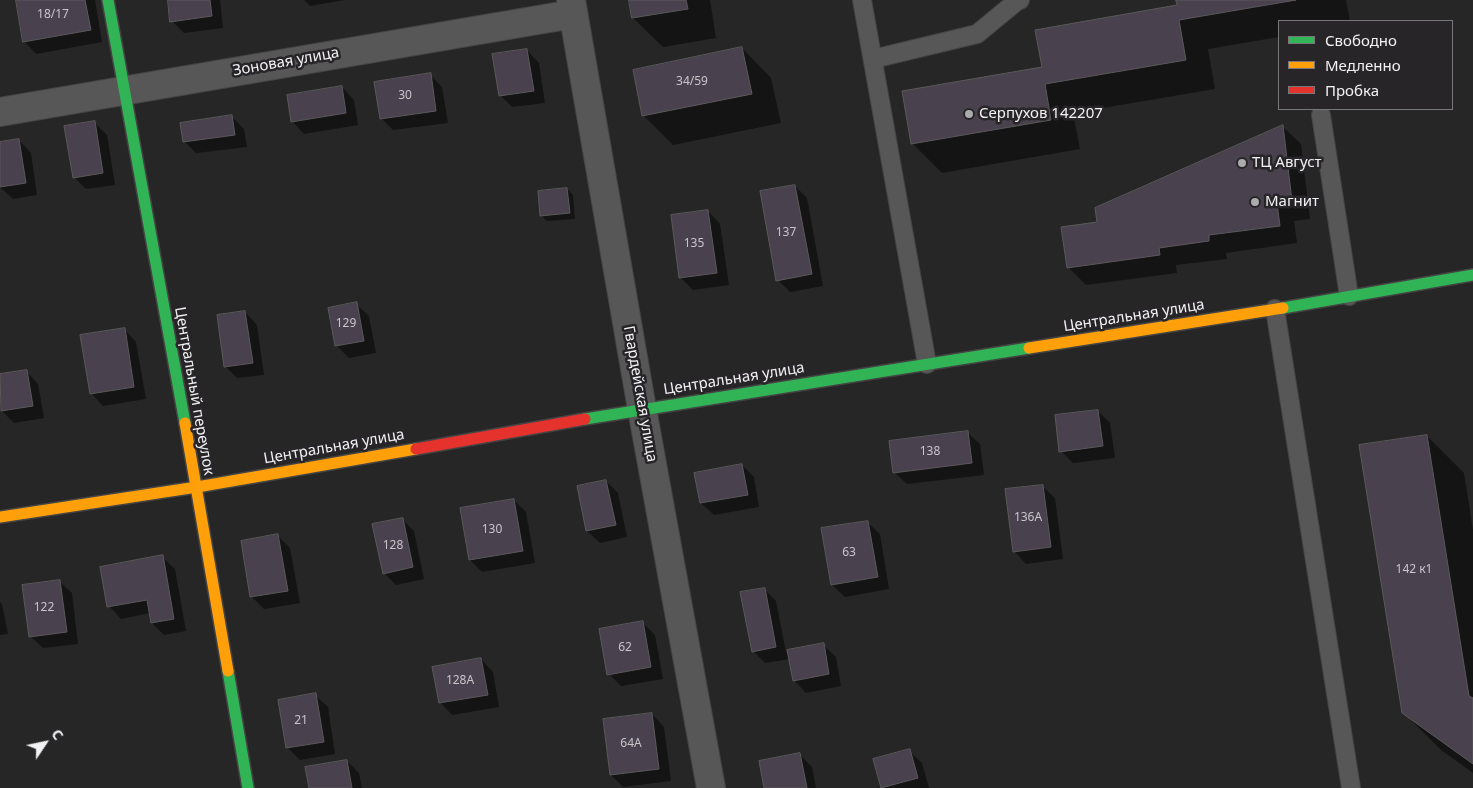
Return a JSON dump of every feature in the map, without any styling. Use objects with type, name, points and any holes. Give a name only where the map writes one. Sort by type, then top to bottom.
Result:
[{"type":"street","name":"Центральный переулок","points":[[108,0],[197,486],[248,788]]},
{"type":"street","name":"Зоновая улица","points":[[0,112],[572,7]]},
{"type":"street","name":"Гвардейская улица","points":[[572,7],[642,409],[711,788]]},
{"type":"street","name":"Центральная улица","points":[[0,517],[197,486],[642,409],[1275,309],[1473,275]]},
{"type":"lane","points":[[862,0],[927,364]]},
{"type":"lane","points":[[873,59],[977,34],[1020,0]]},
{"type":"lane","points":[[1321,115],[1349,296]]},
{"type":"lane","points":[[1275,309],[1351,788]]},
{"type":"building","points":[[16,0],[85,0],[91,30],[23,42]]},
{"type":"building","points":[[168,0],[210,0],[212,16],[170,22]]},
{"type":"building","points":[[629,0],[686,0],[688,9],[632,18]]},
{"type":"building","points":[[1176,0],[1296,0],[1179,20],[1186,60],[1045,84],[1051,120],[911,144],[902,91],[1042,67],[1035,30],[1177,5]]},
{"type":"building","points":[[742,47],[752,94],[642,116],[633,70]]},
{"type":"building","points":[[527,49],[534,91],[499,96],[492,54]]},
{"type":"building","points":[[431,73],[436,111],[380,119],[374,82]]},
{"type":"building","points":[[342,86],[346,113],[291,122],[287,95]]},
{"type":"building","points":[[232,115],[235,135],[183,142],[180,123]]},
{"type":"building","points":[[95,121],[103,173],[73,178],[64,126]]},
{"type":"building","name":"ТЦ Август","points":[[1283,125],[1292,201],[1277,203],[1280,226],[1209,235],[1209,241],[1159,248],[1160,255],[1067,268],[1061,227],[1097,222],[1095,208]]},
{"type":"building","points":[[19,139],[26,183],[0,187],[0,142]]},
{"type":"building","points":[[795,185],[812,274],[776,281],[760,191]]},
{"type":"building","points":[[567,188],[570,213],[540,216],[538,191]]},
{"type":"building","points":[[708,210],[717,273],[679,278],[671,215]]},
{"type":"building","points":[[357,302],[364,341],[335,346],[328,308]]},
{"type":"building","points":[[245,311],[253,363],[224,367],[217,315]]},
{"type":"building","points":[[125,328],[134,387],[90,394],[80,335]]},
{"type":"building","points":[[27,370],[33,406],[1,411],[0,374]]},
{"type":"building","points":[[1098,410],[1103,446],[1059,452],[1055,415]]},
{"type":"building","points":[[968,431],[972,463],[893,473],[889,441]]},
{"type":"building","points":[[1427,435],[1469,696],[1473,698],[1473,764],[1402,713],[1359,445]]},
{"type":"building","points":[[742,464],[748,495],[700,503],[694,473]]},
{"type":"building","points":[[606,480],[616,525],[586,531],[577,486]]},
{"type":"building","points":[[1043,485],[1051,547],[1013,552],[1005,489]]},
{"type":"building","points":[[514,499],[523,551],[469,560],[460,508]]},
{"type":"building","points":[[403,518],[413,567],[383,574],[372,524]]},
{"type":"building","points":[[868,521],[878,577],[831,585],[821,528]]},
{"type":"building","points":[[278,534],[288,591],[250,597],[241,541]]},
{"type":"building","points":[[163,555],[174,619],[151,623],[147,600],[107,607],[100,567]]},
{"type":"building","points":[[60,580],[67,632],[29,637],[22,585]]},
{"type":"building","points":[[765,588],[776,647],[752,652],[740,592]]},
{"type":"building","points":[[643,621],[651,667],[607,675],[599,629]]},
{"type":"building","points":[[824,643],[829,674],[793,681],[787,650]]},
{"type":"building","points":[[481,658],[488,695],[439,703],[432,667]]},
{"type":"building","points":[[316,693],[324,742],[286,748],[278,700]]},
{"type":"building","points":[[652,713],[659,769],[610,775],[603,719]]},
{"type":"building","points":[[910,749],[918,778],[881,788],[873,759]]},
{"type":"building","points":[[800,753],[807,788],[764,788],[759,761]]},
{"type":"building","points":[[347,760],[352,788],[309,788],[305,767]]},
{"type":"traffic: fast","points":[[108,0],[185,423]]},
{"type":"traffic: fast","points":[[1283,308],[1473,275]]},
{"type":"traffic: fast","points":[[585,419],[1029,348]]},
{"type":"traffic: fast","points":[[228,671],[248,788]]},
{"type":"traffic: slow","points":[[1029,348],[1283,308]]},
{"type":"traffic: slow","points":[[185,423],[228,671]]},
{"type":"traffic: slow","points":[[0,517],[197,487],[416,449]]},
{"type":"traffic: jam","points":[[416,449],[585,419]]},
{"type":"place","name":"Серпухов 142207","points":[[969,114]]},
{"type":"place","name":"ТЦ Август","points":[[1242,163]]},
{"type":"place","name":"Магнит","points":[[1255,202]]}]
